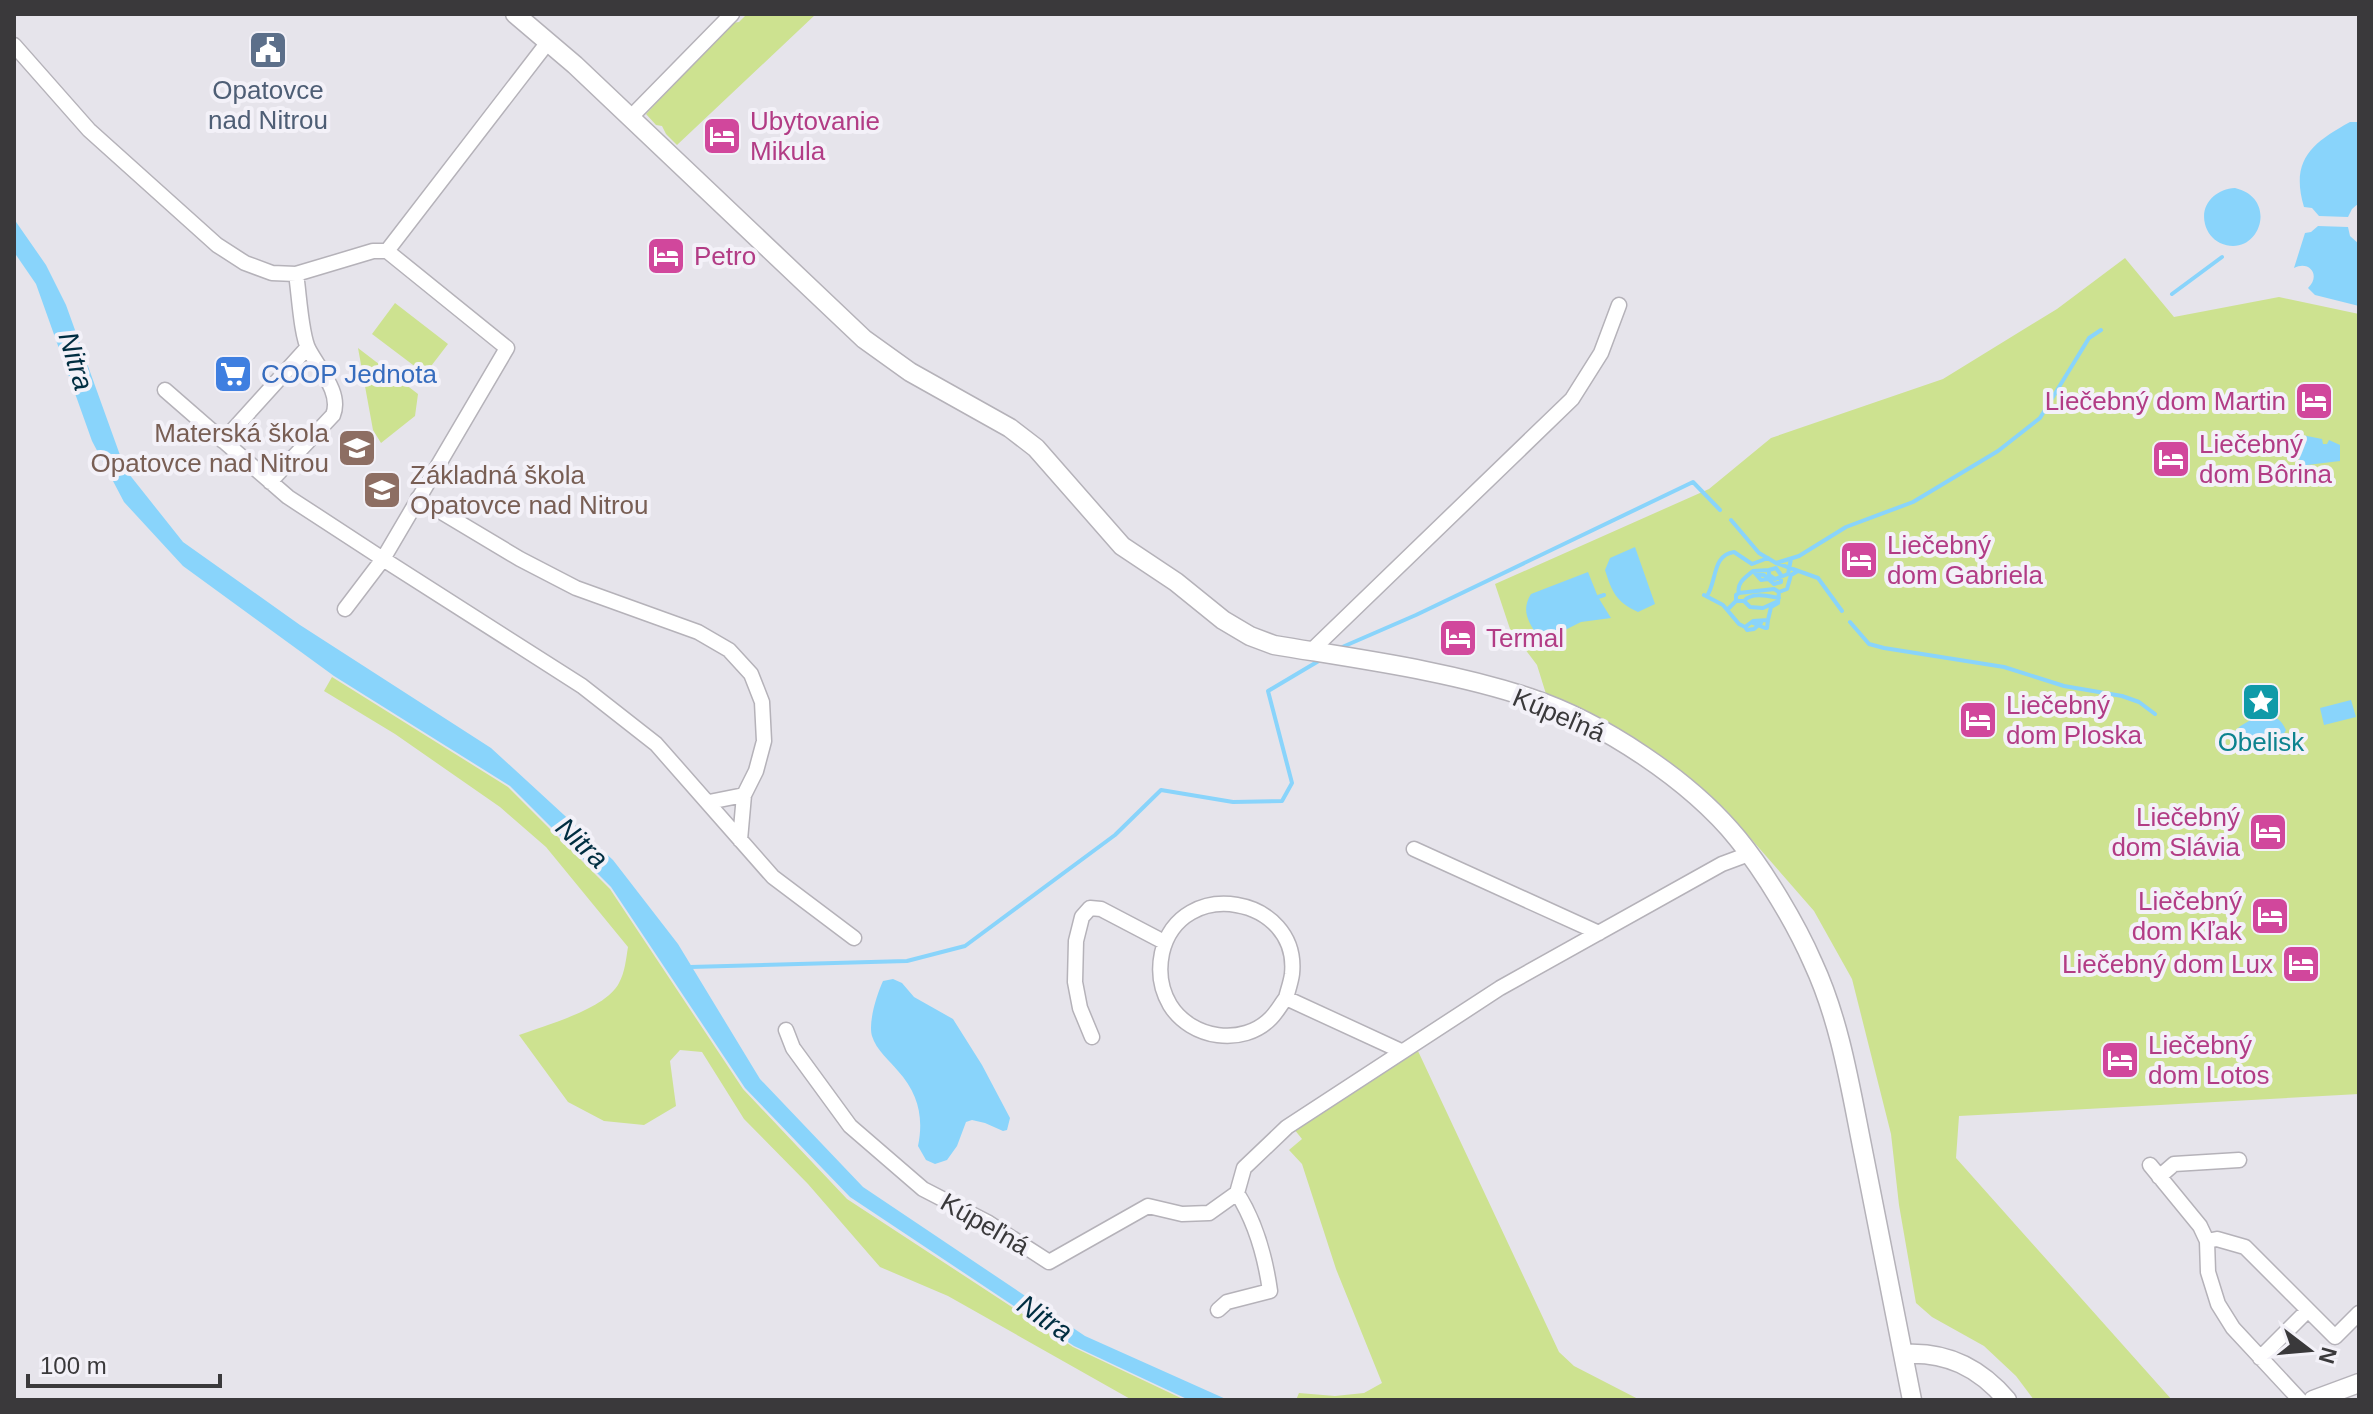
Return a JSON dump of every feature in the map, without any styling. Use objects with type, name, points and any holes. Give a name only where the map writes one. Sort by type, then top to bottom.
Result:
[{"type":"street","name":"Kúpeľná","points":[[515,14],[864,339],[910,372],[1010,428],[1036,448],[1122,546],[1176,582],[1223,620],[1250,636],[1274,645],[1471,682],[1531,698],[1581,720],[1658,765],[1714,813],[1738,838],[1783,906],[1814,964],[1833,1020],[1849,1079],[1912,1400]]},
{"type":"street","points":[[630,118],[732,14]]},
{"type":"street","points":[[387,251],[548,42]]},
{"type":"street","points":[[14,45],[89,130],[217,245],[245,263],[272,273],[296,274],[373,251],[387,251],[507,348],[383,559],[345,609]]},
{"type":"street","points":[[270,482],[333,415],[336,407],[336,400],[319,364],[307,348],[296,274]]},
{"type":"street","points":[[1311,651],[1572,399],[1601,353],[1619,305]]},
{"type":"street","points":[[223,441],[307,348]]},
{"type":"street","points":[[165,390],[288,497],[582,686],[656,744],[773,877],[854,938]]},
{"type":"street","points":[[418,498],[520,559],[576,588],[698,632],[729,650],[751,674],[762,702],[764,741],[756,771],[744,795],[740,840]]},
{"type":"street","points":[[709,802],[744,795]]},
{"type":"street","points":[[1414,849],[1599,933]]},
{"type":"street","points":[[1218,1310],[1227,1302],[1270,1291],[1250,1213],[1237,1193],[1244,1168],[1287,1127],[1500,988],[1722,864],[1749,854]]},
{"type":"street","points":[[1228,902],[1254,909],[1275,924],[1289,947],[1292,973],[1286,998],[1271,1019],[1248,1033],[1223,1036],[1197,1030],[1176,1015],[1163,993],[1159,967],[1164,942],[1180,920],[1202,907],[1228,902]]},
{"type":"street","points":[[1092,1037],[1080,1008],[1075,982],[1076,941],[1082,917],[1090,908],[1101,909],[1164,942]]},
{"type":"street","points":[[1286,998],[1401,1051]]},
{"type":"street","name":"Kúpeľná","points":[[786,1030],[793,1048],[850,1126],[923,1189],[987,1222],[1049,1262],[1148,1206],[1182,1214],[1209,1213],[1237,1193]]},
{"type":"street","points":[[2239,1160],[2174,1164],[2155,1171],[2200,1226],[2207,1241],[2208,1272],[2218,1304],[2233,1328],[2300,1400]]},
{"type":"street","points":[[2207,1241],[2217,1239],[2245,1247],[2335,1337],[2359,1313]]},
{"type":"street","points":[[2260,1358],[2308,1310]]},
{"type":"street","points":[[1903,1354],[1930,1353],[1966,1365],[2007,1400]]},
{"type":"street","points":[[2313,1400],[2359,1383]]},
{"type":"green space","points":[[747,14],[816,14],[677,145],[662,126],[656,125],[646,114],[732,23],[739,22]]},
{"type":"green space","points":[[2125,258],[2174,317],[2279,297],[2359,314],[2359,1094],[1959,1116],[1956,1158],[2172,1400],[2034,1400],[2016,1376],[1984,1346],[1932,1317],[1916,1303],[1899,1205],[1891,1134],[1852,979],[1814,911],[1725,809],[1625,735],[1546,694],[1537,665],[1510,629],[1495,584],[1709,489],[1771,438],[1943,379],[2057,309]]},
{"type":"green space","points":[[395,303],[448,344],[425,374],[372,334]]},
{"type":"green space","points":[[358,348],[418,394],[415,416],[381,443],[373,430]]},
{"type":"green space","points":[[332,677],[508,787],[610,889],[743,1089],[847,1199],[1073,1347],[1185,1400],[1132,1400],[948,1296],[880,1267],[808,1184],[744,1119],[702,1052],[680,1050],[670,1061],[676,1106],[644,1125],[604,1121],[568,1102],[519,1035],[602,1001],[619,983],[628,947],[546,847],[500,807],[395,734],[324,691]]},
{"type":"green space","points":[[1418,1051],[1559,1352],[1574,1366],[1640,1400],[1296,1400],[1299,1393],[1335,1396],[1364,1393],[1382,1383],[1336,1269],[1302,1164],[1289,1150],[1302,1139],[1294,1129]]},
{"type":"water","points":[[2350,122],[2359,122],[2359,203],[2348,217],[2319,216],[2312,208],[2304,207],[2300,191],[2302,165],[2315,146]]},
{"type":"water","points":[[2235,188],[2249,194],[2257,204],[2260,215],[2254,236],[2245,243],[2233,246],[2212,237],[2204,217],[2211,199],[2222,191]]},
{"type":"water","name":"Nitra","points":[[14,219],[46,265],[66,305],[125,469],[183,542],[300,625],[491,748],[613,860],[678,944],[760,1079],[863,1187],[1085,1336],[1228,1400],[1189,1400],[1074,1346],[850,1197],[745,1088],[611,887],[510,786],[334,676],[183,566],[124,502],[92,441],[36,284],[14,252]]},
{"type":"water","points":[[2318,226],[2348,227],[2350,236],[2359,244],[2359,306],[2315,295],[2308,288],[2314,279],[2312,270],[2305,266],[2294,268],[2305,233]]},
{"type":"water","points":[[2302,435],[2322,439],[2323,444],[2329,440],[2340,445],[2340,461],[2299,466],[2300,447],[2297,440]]},
{"type":"water","points":[[1635,547],[1655,604],[1638,612],[1616,596],[1605,570],[1610,558]]},
{"type":"water","points":[[1588,572],[1611,618],[1581,622],[1549,638],[1537,635],[1526,610],[1531,594]]},
{"type":"water","points":[[2351,700],[2356,717],[2324,725],[2320,708]]},
{"type":"water","points":[[2263,715],[2277,718],[2282,723],[2286,730],[2282,737],[2244,746],[2232,743],[2230,737],[2237,729]]},
{"type":"water","points":[[893,979],[902,983],[914,997],[953,1019],[1010,1118],[1007,1130],[1003,1131],[985,1123],[966,1122],[957,1146],[947,1160],[935,1164],[926,1160],[918,1146],[920,1115],[915,1097],[872,1036],[872,1016],[878,993],[883,981]]},
{"type":"waterway","points":[[2172,294],[2222,257]]},
{"type":"waterway","points":[[1776,563],[1799,556],[1846,527],[1913,502],[1998,451],[2040,418],[2089,338],[2101,330]]},
{"type":"waterway","points":[[1340,648],[1416,615],[1693,482],[1720,510]]},
{"type":"waterway","points":[[1731,520],[1759,553],[1776,563],[1818,578],[1842,611]]},
{"type":"waterway","points":[[1707,596],[1718,563],[1727,554],[1734,552],[1752,564],[1768,558]]},
{"type":"waterway","points":[[1753,571],[1769,570],[1769,575],[1775,579],[1788,574],[1791,559]]},
{"type":"waterway","points":[[1757,574],[1764,575],[1774,584],[1781,582],[1776,568],[1769,570]]},
{"type":"waterway","points":[[1739,593],[1740,583],[1753,571],[1761,580],[1768,579]]},
{"type":"waterway","points":[[1704,595],[1723,605],[1745,627],[1753,621],[1768,620],[1771,607],[1778,603],[1779,592],[1787,589],[1791,575],[1798,571]]},
{"type":"waterway","points":[[1728,609],[1739,593],[1774,589],[1779,592]]},
{"type":"waterway","points":[[1598,597],[1604,595]]},
{"type":"waterway","points":[[1744,601],[1756,596],[1779,598]]},
{"type":"waterway","points":[[1736,601],[1763,608],[1776,602]]},
{"type":"waterway","points":[[1753,623],[1767,628],[1768,620]]},
{"type":"waterway","points":[[1850,622],[1869,644],[2004,667],[2064,686],[2122,696],[2139,702],[2155,714]]},
{"type":"waterway","points":[[1745,627],[1747,630],[1754,629],[1761,623]]},
{"type":"waterway","points":[[690,967],[907,961],[965,946],[1115,835],[1161,790],[1233,802],[1282,801],[1292,783],[1268,691],[1322,659]]},
{"type":"waterway","points":[[2197,848],[2204,848]]},
{"type":"place","name":"Opatovce nad Nitrou","points":[[268,50]]},
{"type":"place","name":"Ubytovanie Mikula","points":[[722,136]]},
{"type":"place","name":"Petro","points":[[666,256]]},
{"type":"place","name":"COOP Jednota","points":[[233,374]]},
{"type":"place","name":"Liečebný dom Martin","points":[[2314,401]]},
{"type":"place","name":"Materská škola Opatovce nad Nitrou","points":[[357,448]]},
{"type":"place","name":"Liečebný dom Bôrina","points":[[2171,459]]},
{"type":"place","name":"Základná škola Opatovce nad Nitrou","points":[[382,490]]},
{"type":"place","name":"Liečebný dom Gabriela","points":[[1859,560]]},
{"type":"place","name":"Termal","points":[[1458,638]]},
{"type":"place","name":"Obelisk","points":[[2261,702]]},
{"type":"place","name":"Liečebný dom Ploska","points":[[1978,720]]},
{"type":"place","name":"Liečebný dom Slávia","points":[[2268,832]]},
{"type":"place","name":"Liečebný dom Kľak","points":[[2270,916]]},
{"type":"place","name":"Liečebný dom Lux","points":[[2301,964]]},
{"type":"place","name":"Liečebný dom Lotos","points":[[2120,1060]]}]
